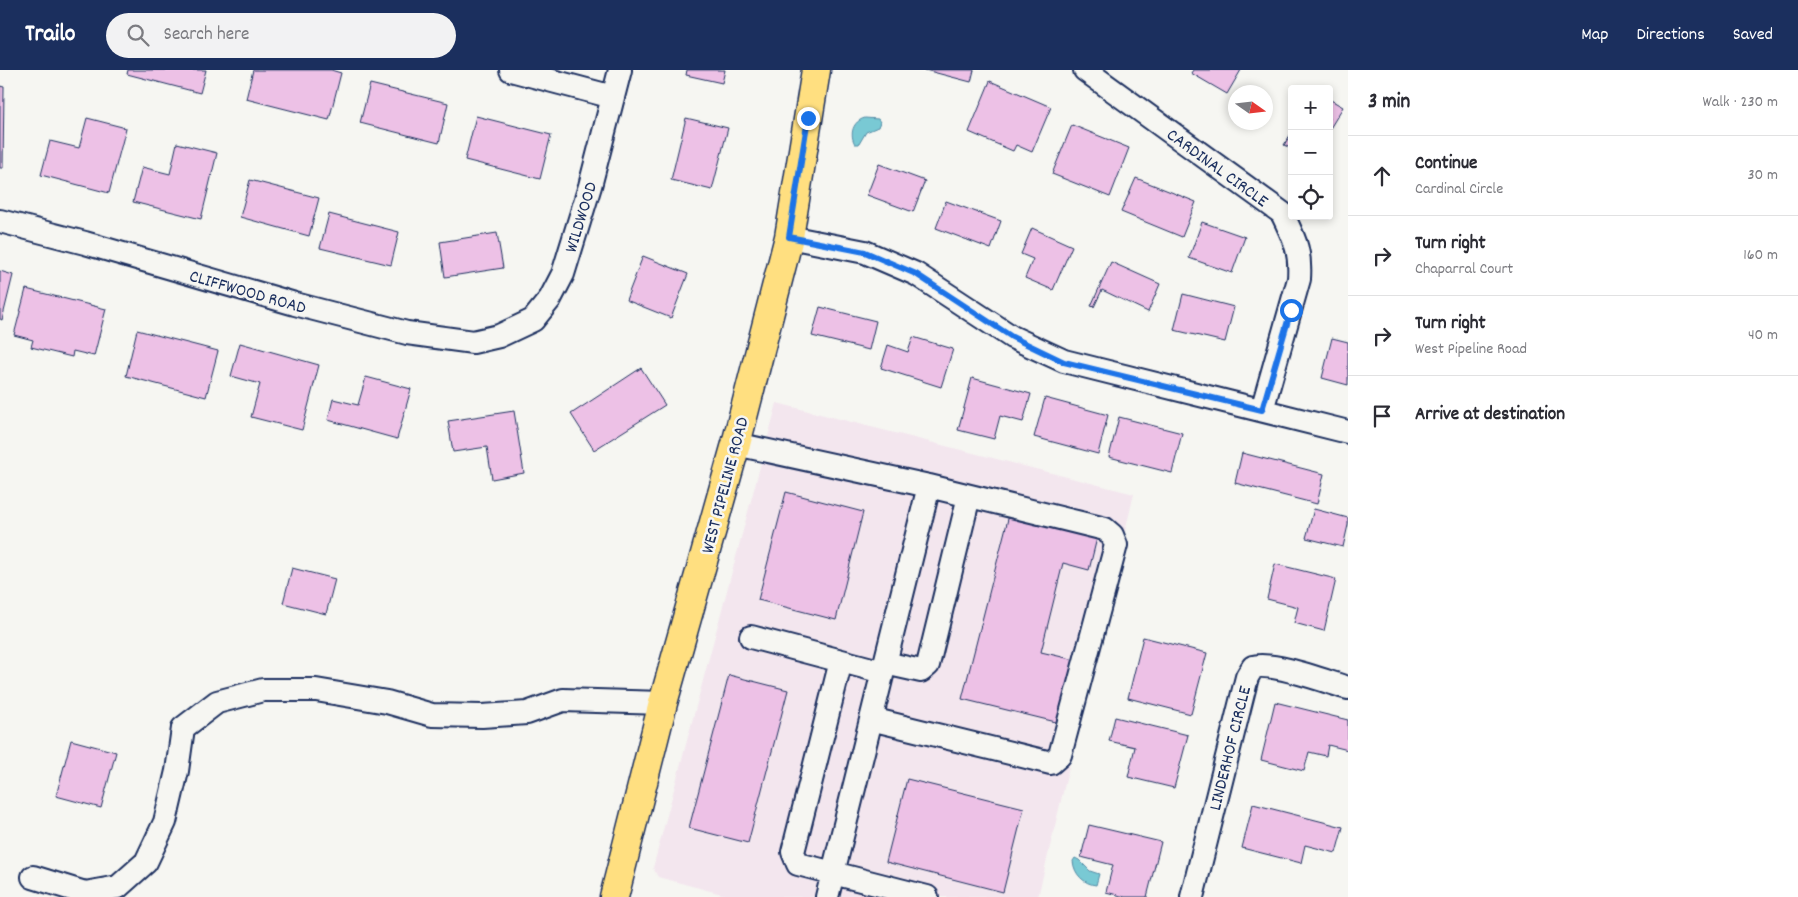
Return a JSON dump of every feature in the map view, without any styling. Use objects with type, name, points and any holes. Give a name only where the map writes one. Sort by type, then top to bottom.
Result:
[{"type":"main road","name":"WEST PIPELINE ROAD","points":[[614,897],[663,703],[736,444],[789,237],[816,70]]},
{"type":"street","points":[[511,70],[613,97]]},
{"type":"street","name":"WILDWOOD","points":[[499,336],[533,320],[550,299],[562,274],[590,186],[620,70]]},
{"type":"street","name":"CARDINAL CIRCLE","points":[[1085,70],[1282,213],[1298,249],[1300,261],[1299,279],[1262,410]]},
{"type":"street","name":"CLIFFWOOD ROAD","points":[[0,221],[84,243],[295,304],[407,333],[474,342],[499,336]]},
{"type":"street","points":[[789,237],[865,252],[916,274],[1012,337],[1064,362],[1348,432]]},
{"type":"street","points":[[736,444],[929,486],[1105,529],[1112,535],[1116,545],[1060,755],[1051,762],[871,719]]},
{"type":"street","points":[[827,897],[929,486]]},
{"type":"street","points":[[751,637],[841,661],[921,671],[928,666],[969,496]]},
{"type":"street","points":[[841,661],[793,852],[798,864],[927,897]]},
{"type":"street","name":"LINDERHOF CIRCLE","points":[[1192,897],[1247,677],[1253,667],[1259,665],[1281,669],[1348,688]]},
{"type":"street","points":[[33,877],[85,893],[118,887],[146,862],[165,822],[183,728],[217,702],[262,690],[316,690],[387,702],[432,715],[482,716],[527,712],[563,700],[663,703]]},
{"type":"shaded area","points":[[777,403],[1134,494],[1038,897],[733,897],[658,877],[653,868]]},
{"type":"water","points":[[865,118],[878,119],[880,122],[878,127],[866,132],[859,144],[855,144],[852,136],[853,128]]},
{"type":"water","points":[[1075,858],[1090,871],[1099,874],[1096,885],[1087,883],[1080,878],[1074,866],[1073,861]]},
{"type":"building","points":[[128,70],[206,70],[200,93],[127,74]]},
{"type":"building","points":[[253,70],[331,70],[341,73],[329,120],[246,99]]},
{"type":"building","points":[[687,70],[725,70],[722,83],[686,75]]},
{"type":"building","points":[[925,70],[974,70],[971,82]]},
{"type":"building","points":[[1193,70],[1241,70],[1232,85],[1228,85],[1227,94],[1191,73]]},
{"type":"building","points":[[990,81],[1051,107],[1032,152],[1016,145],[1013,151],[969,132]]},
{"type":"building","points":[[370,84],[448,103],[439,143],[360,123]]},
{"type":"building","points":[[0,86],[4,87],[3,168],[0,168]]},
{"type":"building","points":[[1333,101],[1343,107],[1333,123]]},
{"type":"building","points":[[476,116],[551,135],[540,179],[465,160]]},
{"type":"building","points":[[87,118],[126,128],[109,193],[41,175],[50,141],[79,148]]},
{"type":"building","points":[[686,118],[728,128],[712,190],[671,180]]},
{"type":"building","points":[[1072,125],[1129,148],[1110,197],[1052,174]]},
{"type":"building","points":[[1288,138],[1288,147],[1284,145]]},
{"type":"building","points":[[177,143],[217,153],[201,219],[133,202],[142,167],[170,174]]},
{"type":"building","points":[[879,164],[925,181],[913,212],[867,195]]},
{"type":"building","points":[[1136,178],[1196,202],[1182,237],[1121,212]]},
{"type":"building","points":[[250,180],[319,198],[309,236],[240,217]]},
{"type":"building","points":[[946,201],[1001,221],[991,249],[936,228]]},
{"type":"building","points":[[329,214],[399,232],[391,265],[320,248]]},
{"type":"building","points":[[1202,222],[1245,237],[1232,273],[1189,258]]},
{"type":"building","points":[[1032,228],[1072,246],[1053,290],[1025,278],[1033,259],[1021,254]]},
{"type":"building","points":[[497,233],[503,268],[445,277],[440,242]]},
{"type":"building","points":[[643,256],[688,274],[671,318],[626,300]]},
{"type":"building","points":[[1111,262],[1160,284],[1148,312],[1102,290],[1094,307],[1091,306]]},
{"type":"building","points":[[0,271],[13,275],[2,320],[0,319]]},
{"type":"building","points":[[26,289],[106,309],[94,356],[73,351],[72,357],[31,347],[33,340],[14,335]]},
{"type":"building","points":[[1183,294],[1234,307],[1225,342],[1174,330]]},
{"type":"building","points":[[820,307],[876,321],[869,350],[812,336]]},
{"type":"building","points":[[137,330],[218,351],[206,397],[126,376]]},
{"type":"building","points":[[913,337],[953,349],[941,387],[881,368],[888,345],[908,352]]},
{"type":"building","points":[[1332,338],[1348,342],[1348,385],[1322,378]]},
{"type":"building","points":[[240,343],[319,365],[302,430],[251,417],[260,384],[231,376]]},
{"type":"building","points":[[641,368],[665,405],[594,450],[571,414]]},
{"type":"building","points":[[366,377],[411,389],[397,439],[328,420],[333,399],[358,405]]},
{"type":"building","points":[[972,378],[1031,394],[1023,422],[1000,416],[994,439],[958,430]]},
{"type":"building","points":[[1045,398],[1108,415],[1098,454],[1034,437]]},
{"type":"building","points":[[514,411],[524,473],[492,479],[487,447],[453,452],[448,421]]},
{"type":"building","points":[[1119,417],[1182,433],[1172,473],[1109,457]]},
{"type":"building","points":[[1242,453],[1324,474],[1317,504],[1235,483]]},
{"type":"building","points":[[786,492],[863,512],[836,620],[758,600]]},
{"type":"building","points":[[1314,509],[1348,518],[1343,547],[1306,538]]},
{"type":"building","points":[[1009,515],[1097,538],[1089,570],[1063,563],[1041,652],[1075,660],[1060,723],[962,699]]},
{"type":"building","points":[[1275,564],[1336,579],[1324,631],[1294,623],[1298,607],[1267,599]]},
{"type":"building","points":[[292,568],[335,579],[326,614],[283,603]]},
{"type":"building","points":[[1143,637],[1207,653],[1191,714],[1128,698]]},
{"type":"building","points":[[729,675],[788,690],[748,843],[689,828]]},
{"type":"building","points":[[1275,702],[1348,720],[1348,750],[1328,745],[1326,756],[1309,752],[1304,771],[1261,760]]},
{"type":"building","points":[[1115,717],[1188,735],[1174,788],[1128,777],[1135,747],[1109,741]]},
{"type":"building","points":[[71,740],[116,752],[101,808],[56,796]]},
{"type":"building","points":[[907,779],[1024,808],[1003,892],[886,862]]},
{"type":"building","points":[[1253,804],[1343,827],[1336,853],[1305,845],[1301,863],[1242,848]]},
{"type":"building","points":[[1089,825],[1161,842],[1147,897],[1125,897],[1106,892],[1113,865],[1081,857]]},
{"type":"route","points":[[808,118],[789,237],[865,252],[916,274],[1012,337],[1064,362],[1262,410],[1291,310]]}]
